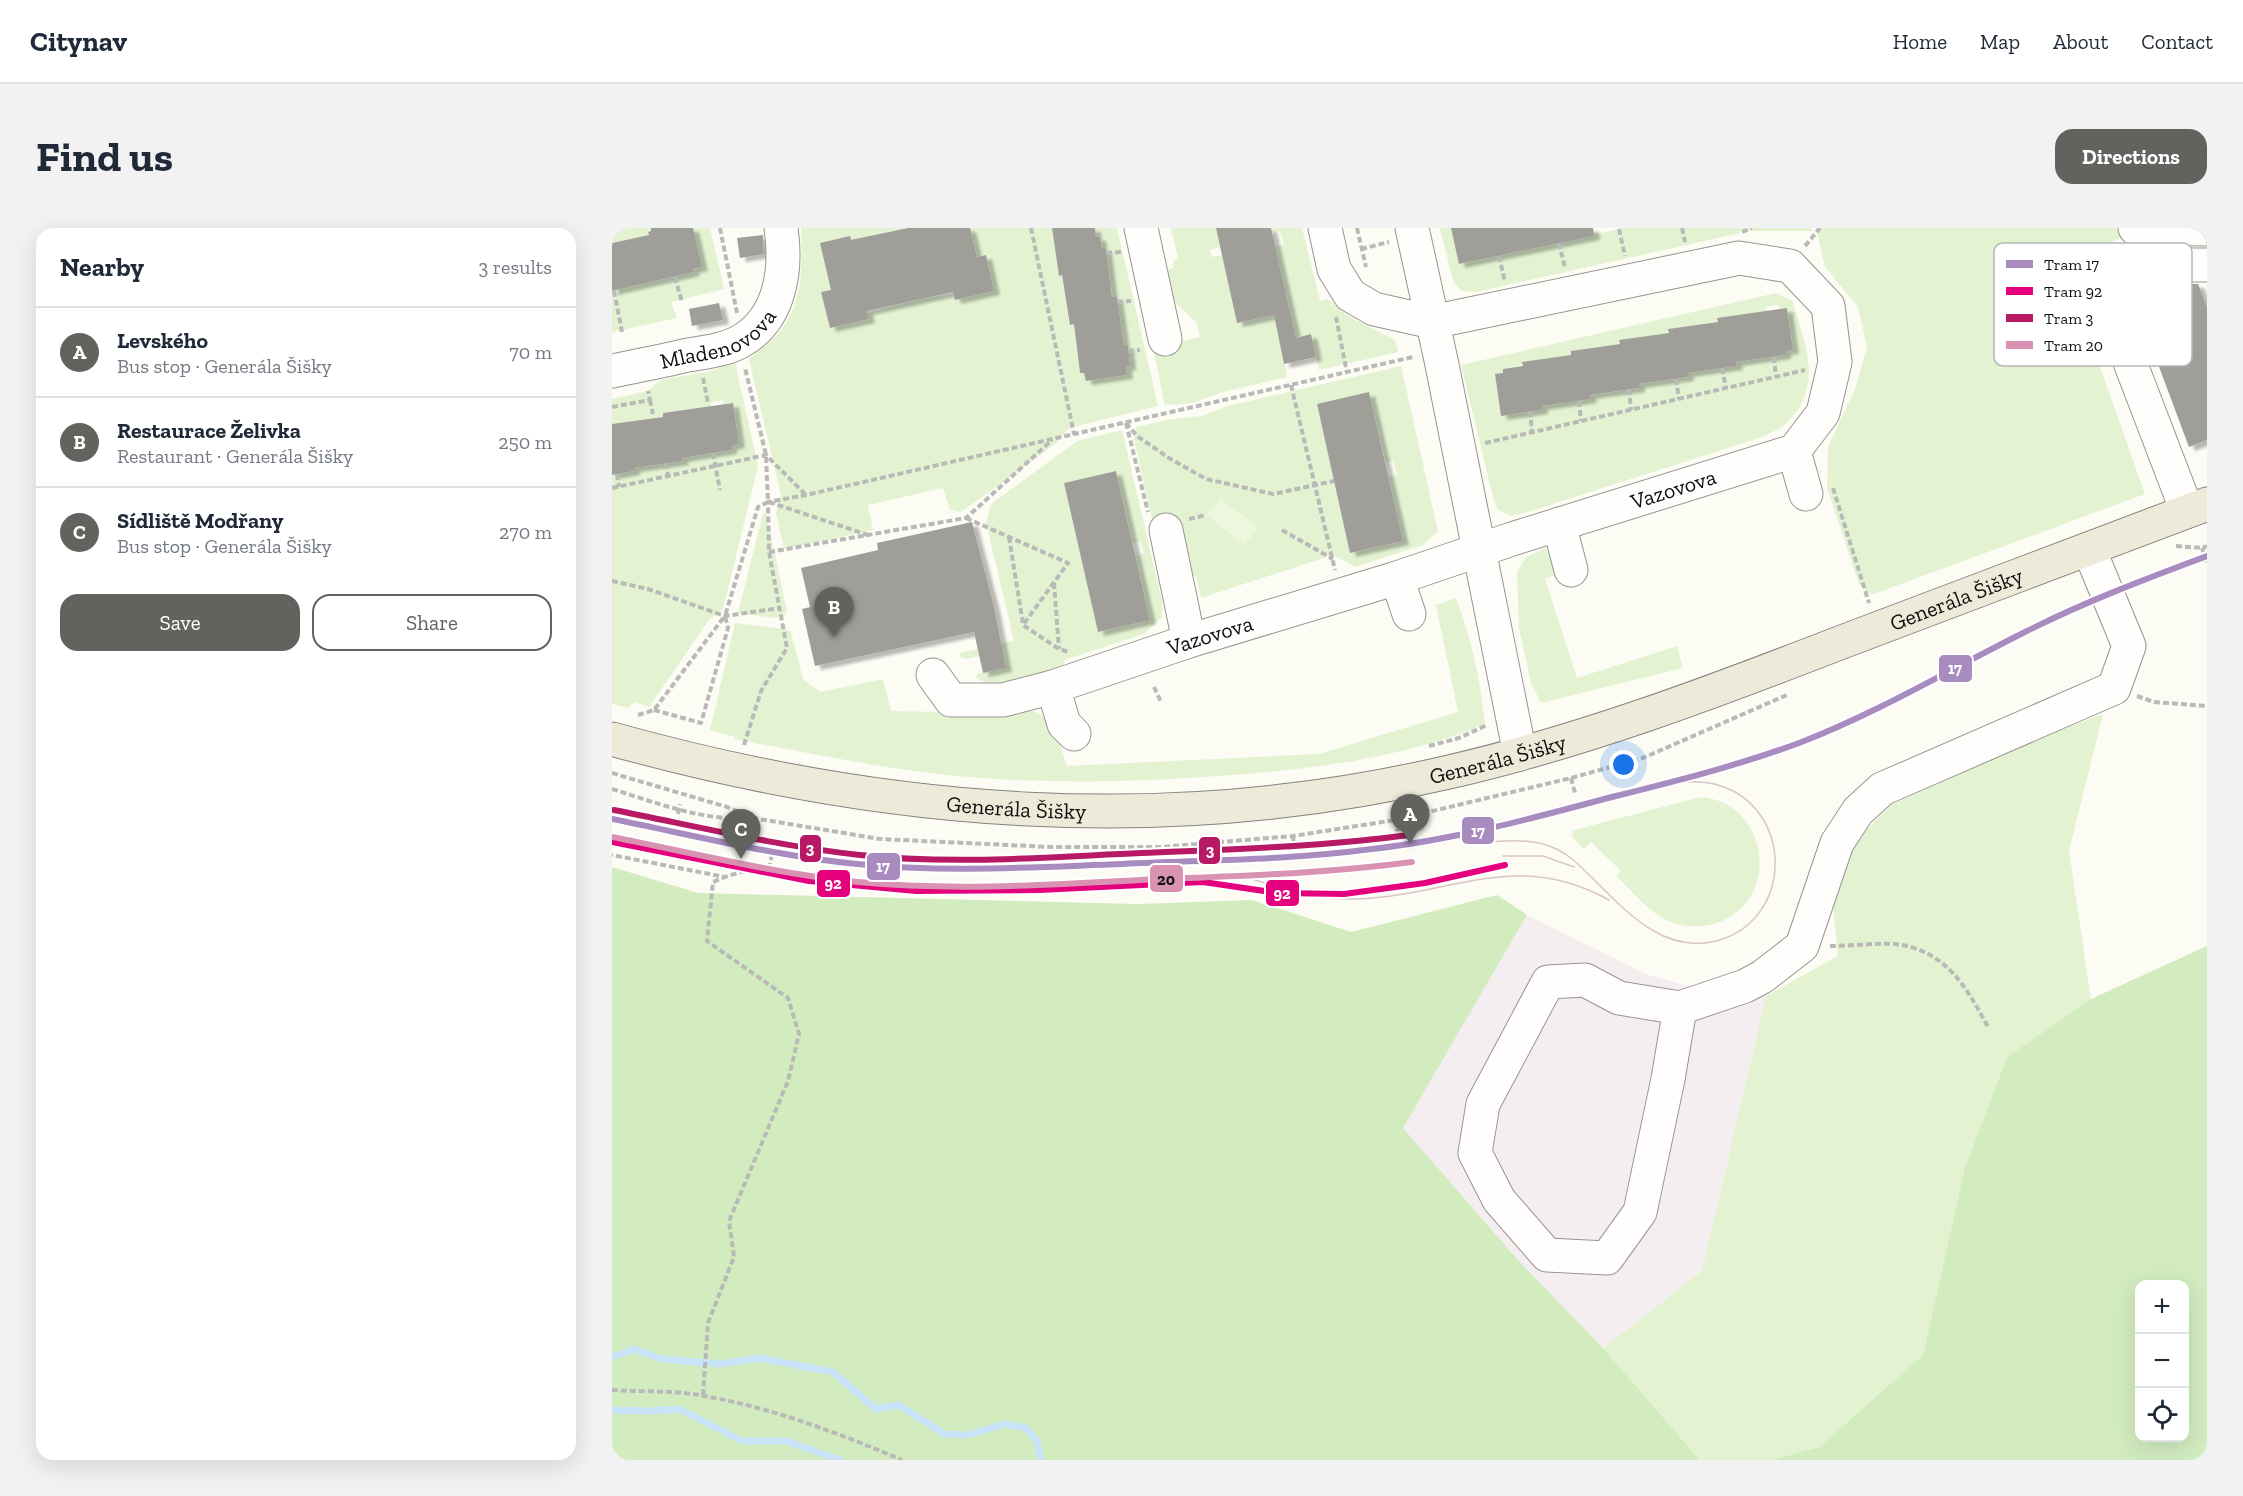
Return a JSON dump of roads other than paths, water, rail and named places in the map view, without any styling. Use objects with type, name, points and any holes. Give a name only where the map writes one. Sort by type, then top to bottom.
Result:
[{"type":"main road","name":"Generála Šišky","points":[[612,739],[707,764],[872,795],[960,806],[1068,811],[1177,809],[1274,802],[1446,773],[1520,754],[1671,706],[2197,508]]},
{"type":"street","name":"Mladenovova","points":[[612,371],[719,349],[741,341],[755,330],[777,303],[784,256],[781,228]]},
{"type":"street","points":[[1141,228],[1165,339]]},
{"type":"street","points":[[2135,228],[2207,229]]},
{"type":"street","points":[[1413,232],[1520,754]]},
{"type":"street","points":[[1328,242],[1334,269],[1350,295],[1374,309],[1432,321],[1739,258],[1790,266],[1828,306],[1835,362],[1823,413],[1794,451],[1818,489]]},
{"type":"street","points":[[2134,366],[2197,508]]},
{"type":"street","name":"Vazovova","points":[[933,675],[951,700],[1003,700],[1053,687],[1189,641],[1397,578],[1559,524],[1794,451]]},
{"type":"street","points":[[1559,524],[1571,570]]},
{"type":"street","points":[[1166,530],[1189,641]]},
{"type":"street","points":[[1680,1008],[1668,1079],[1640,1212],[1607,1258],[1547,1255],[1499,1200],[1475,1153],[1483,1104],[1548,982],[1585,980],[1619,998],[1680,1008],[1745,986],[1762,977],[1802,946],[1837,843],[1858,811],[1882,789],[2114,688],[2129,646],[2089,549]]},
{"type":"street","points":[[1397,578],[1409,615]]},
{"type":"street","points":[[1053,687],[1064,724],[1074,734]]},
{"type":"waterway","points":[[612,1357],[635,1349],[661,1359],[720,1364],[760,1358],[833,1372],[876,1409],[899,1405],[944,1434],[968,1435],[1004,1424],[1026,1428],[1037,1441],[1041,1460]]},
{"type":"waterway","points":[[612,1410],[679,1409],[742,1441],[786,1441],[840,1460]]},
{"type":"tram line","name":"17","points":[[612,819],[796,856],[890,867],[1024,868],[1279,858],[1402,845],[1520,821],[1680,780],[1799,743],[1885,705],[2068,612],[2207,556]]},
{"type":"tram line","points":[[1477,844],[1522,841],[1540,843],[1554,848],[1573,860],[1628,912],[1660,934],[1677,941],[1696,943],[1716,941],[1742,929],[1760,911],[1771,889],[1775,864],[1772,839],[1761,816],[1743,797],[1718,785],[1684,782],[1650,787]]},
{"type":"tram line","name":"3","points":[[614,810],[798,846],[895,858],[965,860],[1036,858],[1275,847],[1409,835]]},
{"type":"tram line","name":"20","points":[[612,837],[797,874],[893,885],[964,887],[1242,876],[1412,862]]},
{"type":"tram line","name":"92","points":[[612,842],[809,881],[916,891],[1039,890],[1203,882],[1278,893],[1344,894],[1425,883],[1505,865]]},
{"type":"tram line","points":[[1503,856],[1543,856],[1574,867]]},
{"type":"tram line","points":[[1254,880],[1317,896],[1356,899],[1423,891],[1483,879],[1513,876],[1544,877],[1575,885],[1609,900]]},
{"type":"place","name":"Restaurace Želivka","points":[[834,637]]},
{"type":"place","name":"Levského","points":[[1410,844]]},
{"type":"place","name":"Sídliště Modřany","points":[[741,859]]}]
